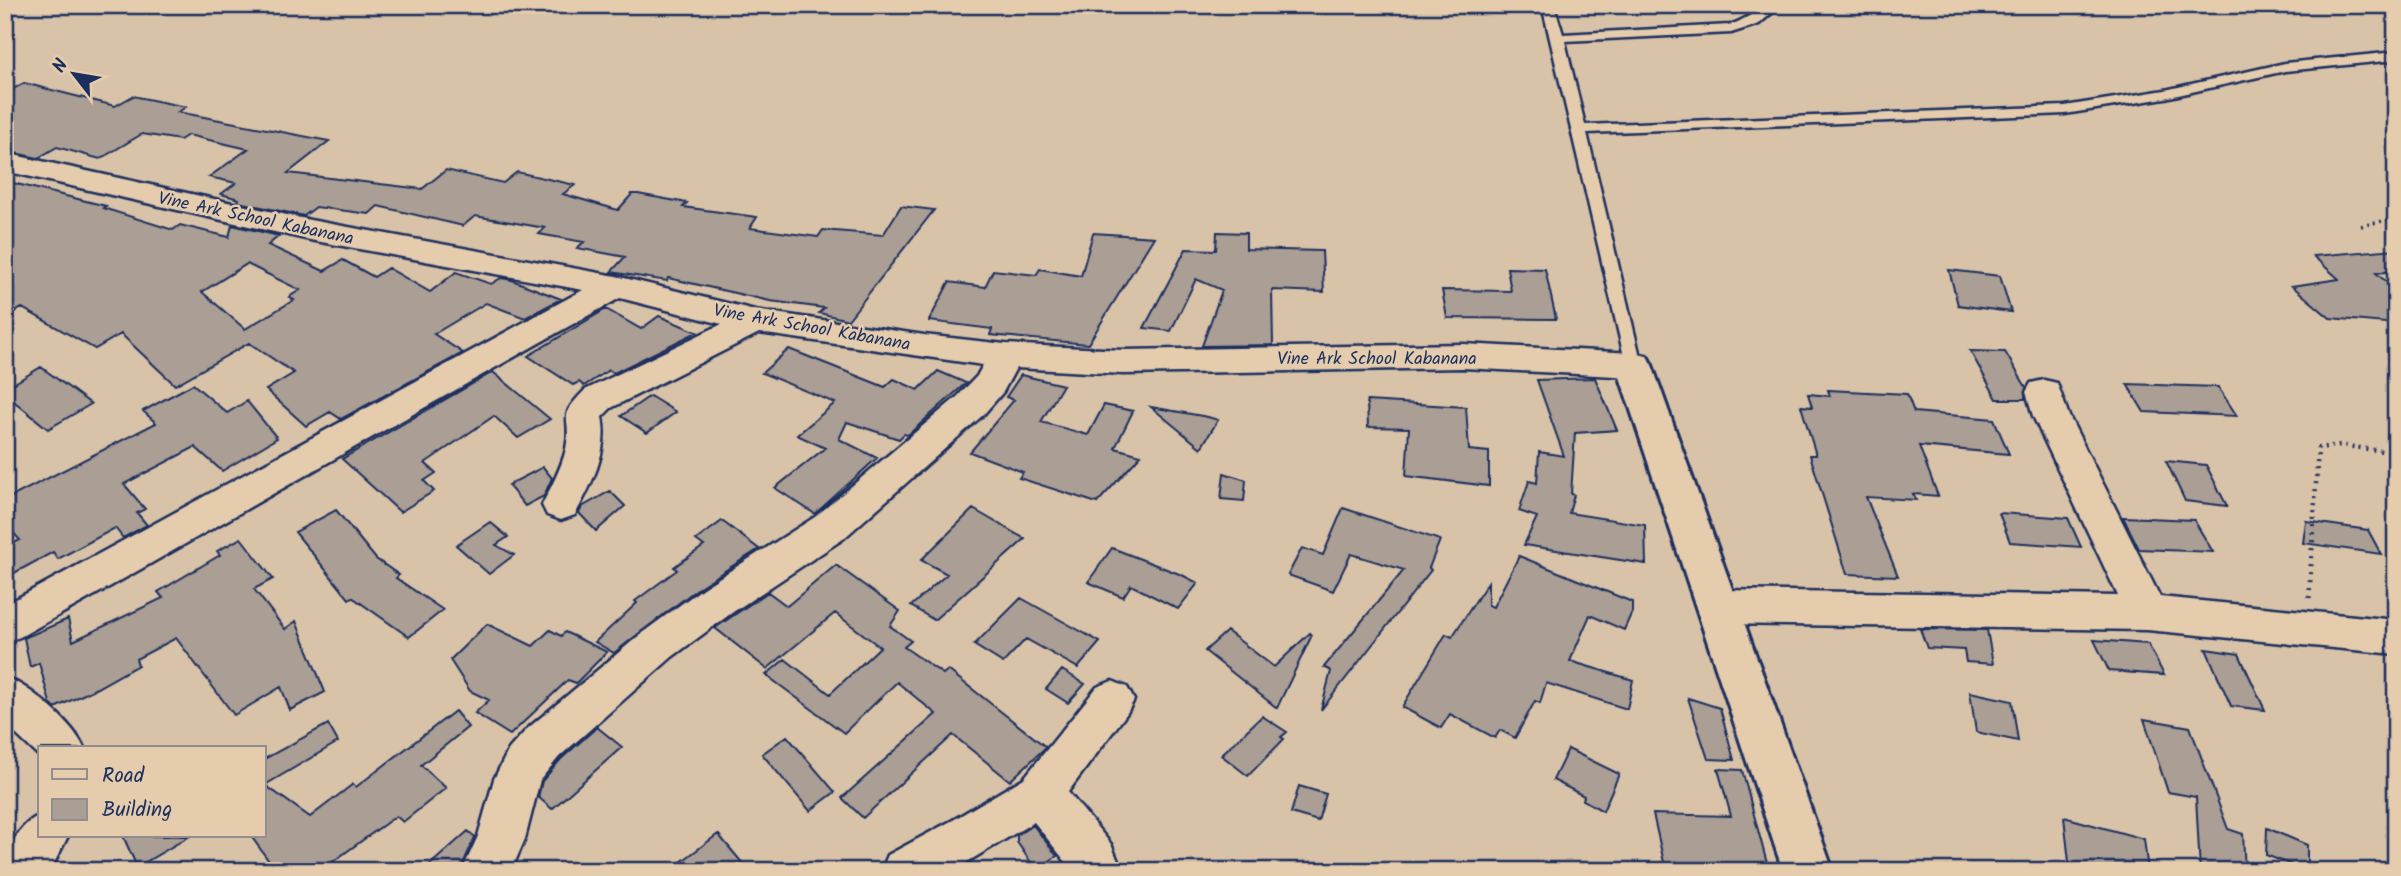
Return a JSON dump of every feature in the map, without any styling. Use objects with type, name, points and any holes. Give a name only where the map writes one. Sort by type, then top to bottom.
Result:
[{"type":"street","name":"Vine Ark School Kabanana","points":[[8,166],[310,230],[616,286],[755,321],[1005,356],[1123,362],[1463,356],[1634,365]]},
{"type":"street","points":[[5,625],[188,525],[370,420],[616,286]]},
{"type":"street","points":[[561,505],[584,457],[587,430],[583,414],[598,399],[755,321]]},
{"type":"street","points":[[486,871],[501,839],[517,779],[525,763],[542,743],[667,638],[718,600],[829,528],[970,407],[991,383],[1005,356]]},
{"type":"street","points":[[1634,365],[1808,871]]},
{"type":"street","points":[[2044,392],[2051,416],[2147,613]]},
{"type":"street","points":[[1717,607],[2147,613],[2396,637]]},
{"type":"street","points":[[5,696],[60,746]]},
{"type":"street","points":[[905,871],[970,836],[1040,793],[1112,700]]},
{"type":"street","points":[[1040,793],[1094,860],[1098,871]]},
{"type":"street","points":[[24,871],[43,838]]},
{"type":"lane","points":[[1548,5],[1634,365]]},
{"type":"lane","points":[[1558,38],[1731,29],[1755,21],[1775,5]]},
{"type":"lane","points":[[1579,129],[1824,117],[2065,110],[2165,94],[2285,67],[2396,56]]},
{"type":"path","points":[[2361,226],[2396,218]]},
{"type":"path","points":[[2308,627],[2318,448],[2340,446],[2396,453]]},
{"type":"building","points":[[24,83],[115,106],[133,96],[186,107],[178,112],[329,141],[288,173],[422,189],[446,170],[503,183],[517,172],[575,185],[563,194],[618,210],[632,194],[638,194],[687,203],[683,207],[757,217],[750,228],[818,237],[823,230],[883,235],[901,206],[934,210],[848,320],[819,313],[824,308],[770,301],[668,278],[667,281],[611,272],[625,257],[577,248],[584,242],[539,234],[545,228],[475,216],[463,226],[378,206],[369,214],[316,207],[304,216],[238,202],[239,199],[221,194],[236,183],[209,177],[248,149],[188,135],[180,140],[142,134],[100,159],[57,147],[38,158],[5,151],[5,93]]},
{"type":"building","points":[[5,181],[106,206],[103,208],[173,230],[180,225],[229,237],[232,225],[279,236],[268,245],[324,271],[343,260],[374,277],[388,268],[430,292],[456,272],[491,284],[501,278],[512,280],[561,299],[525,318],[486,303],[434,334],[463,353],[341,419],[330,412],[306,426],[266,390],[294,373],[249,343],[175,385],[121,334],[95,349],[22,308],[5,318]],"holes":[[[247,264],[300,290],[289,297],[294,300],[245,329],[202,292]]]},
{"type":"building","points":[[1217,232],[1246,233],[1246,249],[1322,251],[1324,292],[1272,290],[1273,345],[1202,346],[1222,290],[1196,279],[1171,331],[1144,328],[1186,249],[1216,250]]},
{"type":"building","points":[[1093,233],[1154,237],[1088,344],[990,335],[992,329],[929,321],[949,282],[985,287],[993,270],[1036,275],[1040,269],[1081,276]]},
{"type":"building","points":[[2396,249],[2396,271],[2376,273],[2396,290],[2396,324],[2330,318],[2292,286],[2339,279],[2313,256]]},
{"type":"building","points":[[1507,268],[1545,269],[1556,319],[1447,318],[1442,290],[1511,291]]},
{"type":"building","points":[[1949,270],[2000,276],[2011,312],[1958,305]]},
{"type":"building","points":[[606,309],[641,329],[659,316],[697,332],[614,373],[609,370],[584,386],[579,382],[573,385],[528,356]]},
{"type":"building","points":[[789,349],[885,387],[894,379],[918,390],[938,371],[966,383],[908,435],[904,434],[899,439],[847,422],[839,439],[877,458],[815,514],[775,488],[825,448],[797,435],[835,403],[762,373]]},
{"type":"building","points":[[1970,351],[2005,352],[2026,387],[2025,399],[1997,399]]},
{"type":"building","points":[[41,367],[91,404],[48,429],[5,394],[5,389]]},
{"type":"building","points":[[493,372],[550,419],[518,438],[494,416],[425,463],[436,473],[424,481],[434,491],[400,512],[342,459]]},
{"type":"building","points":[[1021,375],[1063,385],[1041,422],[1088,435],[1104,405],[1133,411],[1115,448],[1141,455],[1097,503],[1019,478],[1023,472],[970,452],[1014,400],[1006,397]]},
{"type":"building","points":[[1595,378],[1617,430],[1575,433],[1571,494],[1574,495],[1569,513],[1645,525],[1646,564],[1524,545],[1537,517],[1519,511],[1529,481],[1537,483],[1539,452],[1564,456],[1537,380]]},
{"type":"building","points":[[193,384],[227,413],[247,401],[277,438],[222,471],[195,447],[124,484],[145,509],[137,513],[147,525],[123,538],[115,528],[58,559],[53,552],[5,578],[5,548],[20,540],[5,524],[5,500],[156,423],[143,411]]},
{"type":"building","points":[[2127,384],[2218,387],[2237,416],[2144,412]]},
{"type":"building","points":[[1828,390],[1907,394],[1914,412],[1994,419],[2009,454],[1919,446],[1938,496],[1913,494],[1916,500],[1866,497],[1898,576],[1847,574],[1810,455],[1816,455],[1801,406],[1812,407],[1808,394],[1830,396]]},
{"type":"building","points":[[650,396],[676,412],[647,433],[621,416]]},
{"type":"building","points":[[1367,401],[1466,407],[1469,450],[1489,452],[1489,486],[1406,476],[1409,428],[1368,427]]},
{"type":"building","points":[[1151,407],[1208,417],[1218,420],[1201,448]]},
{"type":"building","points":[[2166,461],[2206,465],[2227,506],[2185,501]]},
{"type":"building","points":[[543,467],[552,478],[544,496],[525,506],[508,485]]},
{"type":"building","points":[[1224,473],[1246,480],[1244,501],[1221,499]]},
{"type":"building","points":[[610,491],[625,506],[596,531],[579,513],[582,507]]},
{"type":"building","points":[[1343,508],[1440,540],[1429,568],[1431,570],[1321,710],[1331,671],[1324,667],[1404,570],[1351,554],[1333,591],[1288,575],[1302,548],[1323,555]]},
{"type":"building","points":[[973,509],[1025,539],[934,620],[911,606],[947,574],[921,560]]},
{"type":"building","points":[[336,510],[376,559],[399,575],[396,578],[443,610],[409,637],[352,597],[349,599],[295,532]]},
{"type":"building","points":[[1999,513],[2068,518],[2081,547],[2010,542]]},
{"type":"building","points":[[2123,517],[2194,520],[2213,552],[2139,549]]},
{"type":"building","points":[[722,521],[759,549],[701,586],[614,653],[595,642],[637,603],[635,601],[677,570],[674,567],[704,546],[696,540]]},
{"type":"building","points":[[2306,521],[2368,530],[2381,554],[2303,543]]},
{"type":"building","points":[[490,522],[508,537],[496,545],[514,555],[489,574],[456,545]]},
{"type":"building","points":[[241,538],[273,579],[254,589],[285,629],[296,621],[325,692],[290,710],[281,687],[234,715],[176,638],[136,659],[138,665],[97,688],[55,708],[50,703],[39,663],[30,667],[24,638],[68,619],[73,641],[163,598],[158,592],[220,555],[217,551]]},
{"type":"building","points":[[1112,548],[1198,583],[1178,609],[1131,585],[1123,597],[1088,582]]},
{"type":"building","points":[[1519,556],[1632,602],[1632,612],[1624,630],[1590,615],[1570,661],[1633,680],[1627,709],[1546,683],[1540,703],[1535,701],[1515,738],[1500,730],[1495,738],[1450,714],[1441,728],[1402,707],[1446,634],[1452,637],[1488,582],[1488,605],[1493,607]]},
{"type":"building","points":[[836,565],[900,611],[890,626],[911,641],[904,647],[943,674],[948,670],[1046,747],[1010,781],[953,735],[863,818],[842,798],[936,714],[897,682],[844,733],[766,675],[785,659],[830,694],[880,647],[835,613],[767,669],[715,628],[768,592],[787,606]]},
{"type":"building","points":[[1021,598],[1100,642],[1078,668],[1026,639],[1003,663],[974,645]]},
{"type":"building","points":[[487,624],[533,646],[550,630],[561,636],[565,632],[607,652],[576,683],[568,680],[510,735],[475,713],[489,700],[470,691],[450,660]]},
{"type":"building","points":[[1920,629],[1987,630],[1993,664],[1966,662],[1964,650],[1927,648]]},
{"type":"building","points":[[1227,631],[1274,667],[1310,633],[1312,635],[1277,708],[1205,651]]},
{"type":"building","points":[[2094,640],[2148,644],[2164,675],[2109,671]]},
{"type":"building","points":[[2206,649],[2239,654],[2265,710],[2231,706]]},
{"type":"building","points":[[1062,670],[1085,684],[1068,703],[1046,689]]},
{"type":"building","points":[[1970,692],[2012,701],[2018,741],[1976,732]]},
{"type":"building","points":[[1688,698],[1720,708],[1734,760],[1708,759]]},
{"type":"building","points":[[455,711],[468,727],[421,765],[446,788],[403,822],[396,816],[320,871],[276,871],[252,838],[266,838],[266,786],[310,817],[353,784],[356,787]]},
{"type":"building","points":[[1262,716],[1287,732],[1281,737],[1284,739],[1248,776],[1221,755]]},
{"type":"building","points":[[2144,719],[2190,727],[2228,829],[2243,834],[2245,871],[2200,871],[2196,797],[2168,792]]},
{"type":"building","points":[[328,724],[338,742],[266,784],[266,758]]},
{"type":"building","points":[[597,727],[622,747],[552,809],[538,797],[542,781],[561,759]]},
{"type":"building","points":[[787,736],[835,792],[810,811],[762,754]]},
{"type":"building","points":[[1568,749],[1619,774],[1603,811],[1583,800],[1584,796],[1553,780]]},
{"type":"building","points":[[1718,769],[1742,770],[1769,871],[1666,871],[1653,814],[1731,816]]},
{"type":"building","points":[[1299,786],[1326,794],[1318,821],[1291,813]]},
{"type":"building","points":[[2064,817],[2144,839],[2148,871],[2070,871]]},
{"type":"building","points":[[1033,825],[1057,856],[1036,870],[1017,842],[1017,835]]},
{"type":"building","points":[[2267,828],[2307,845],[2307,871],[2266,855]]},
{"type":"building","points":[[468,831],[475,837],[460,871],[423,871]]},
{"type":"building","points":[[718,834],[749,871],[669,871]]},
{"type":"building","points":[[124,838],[187,838],[137,867]]}]
